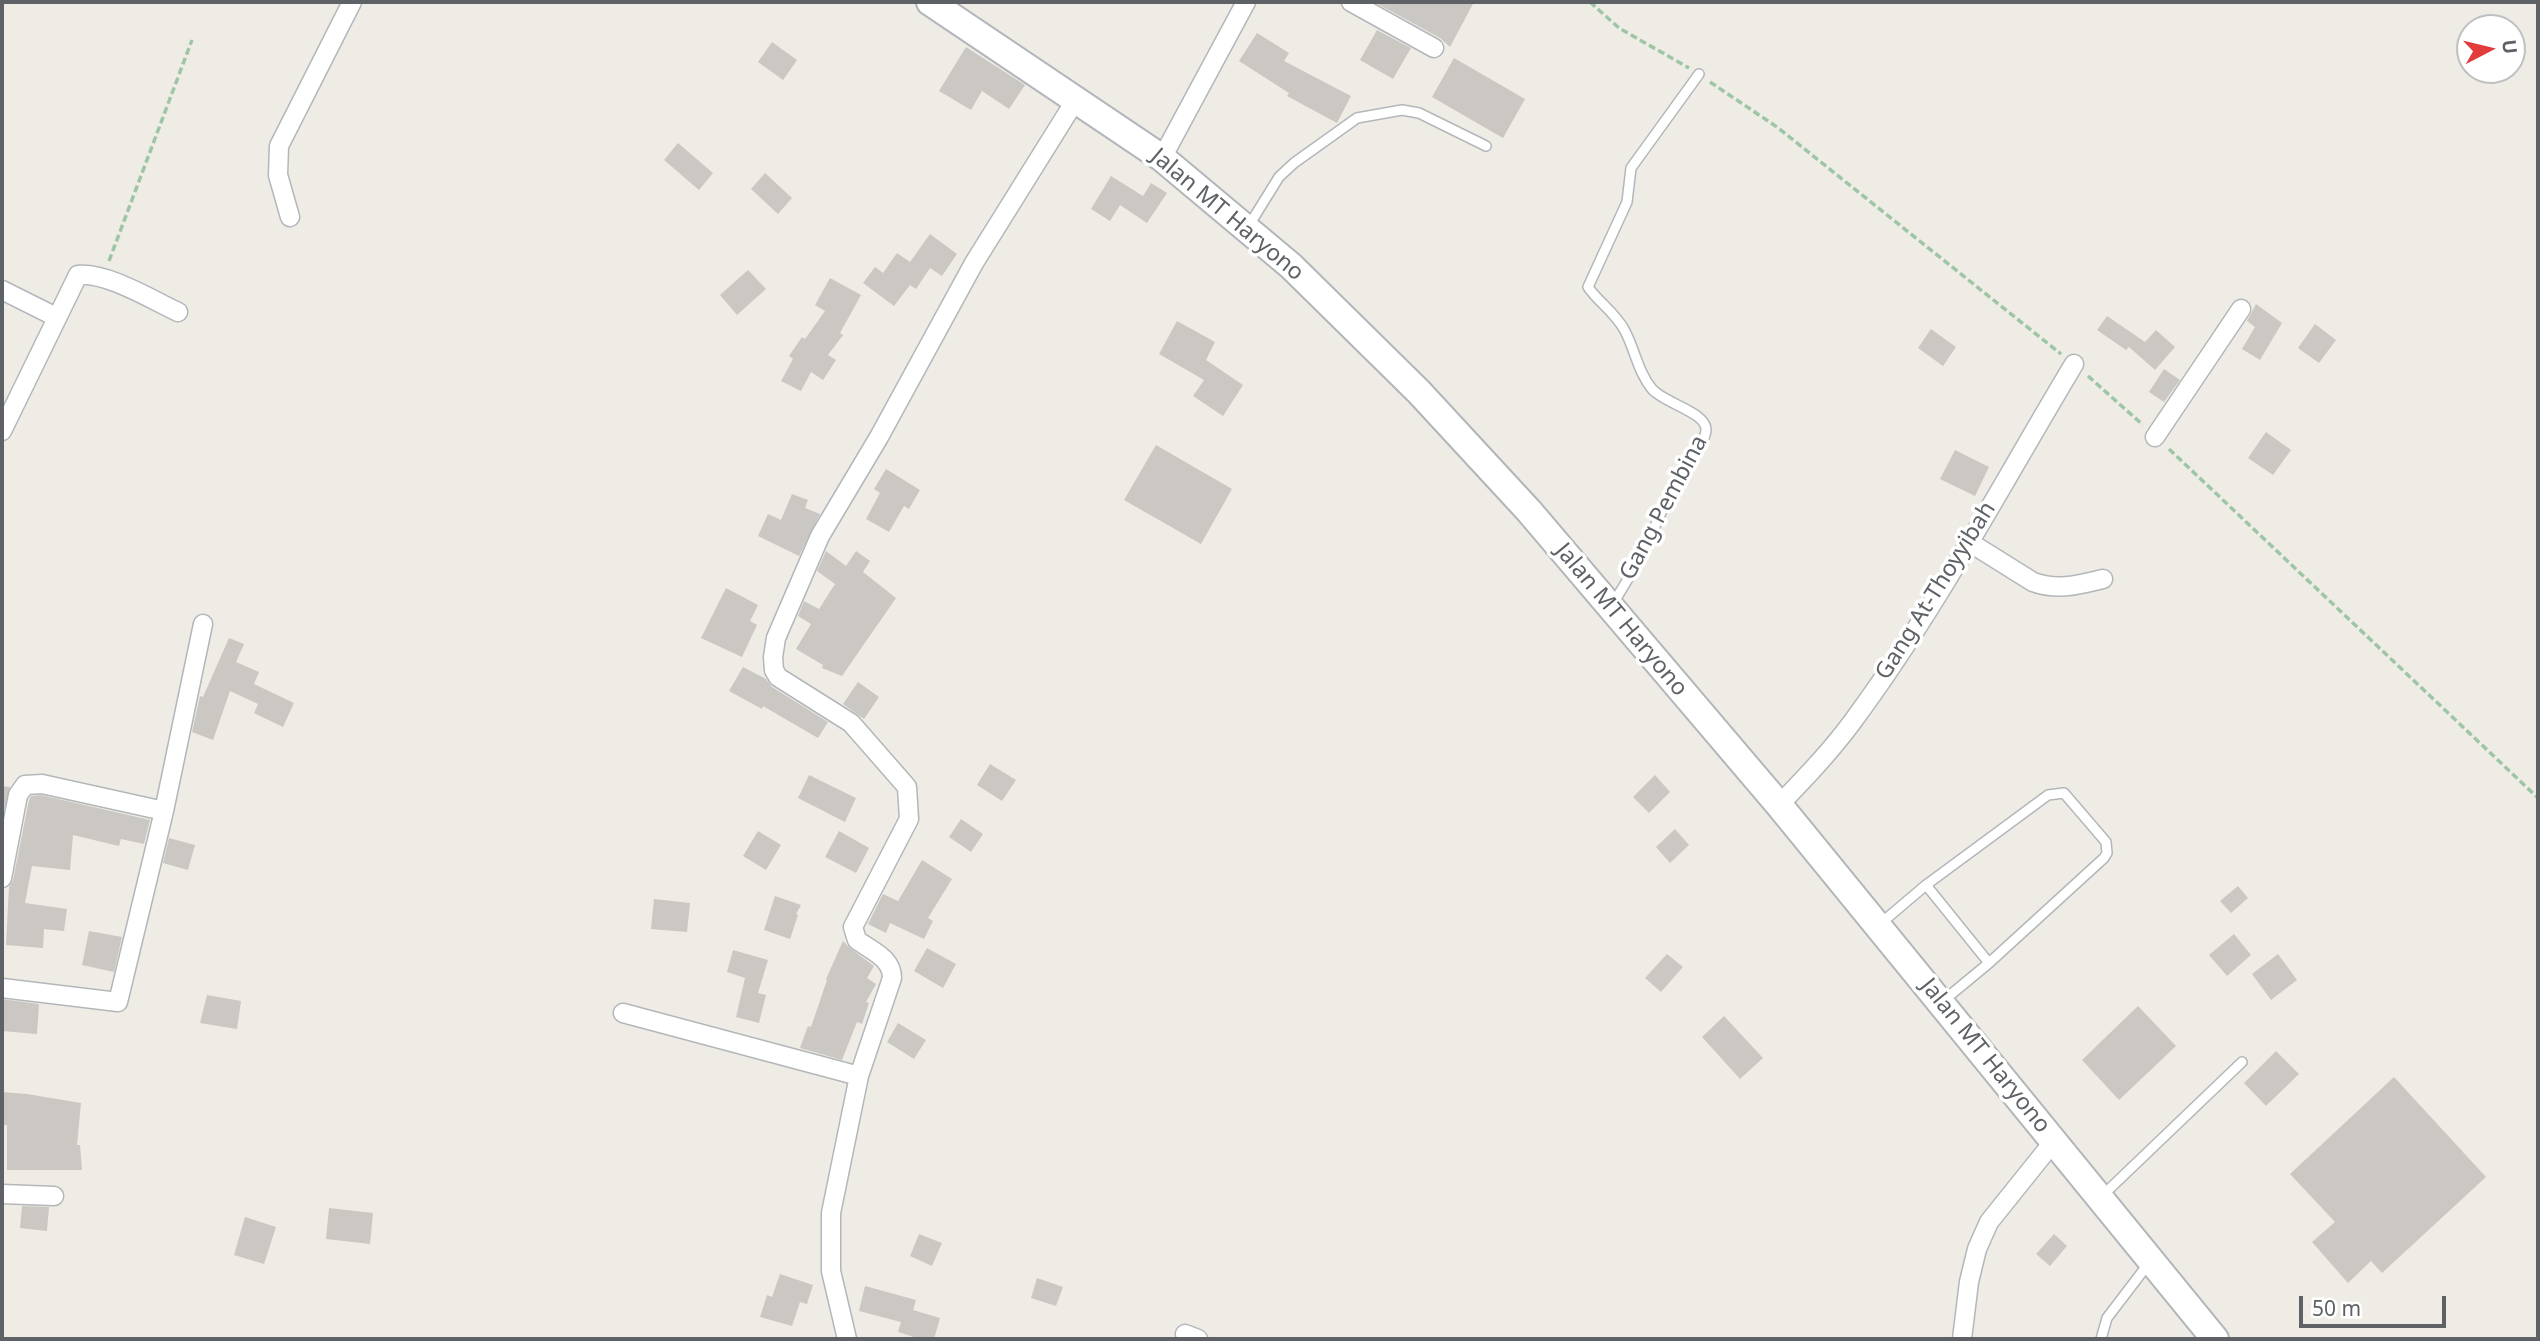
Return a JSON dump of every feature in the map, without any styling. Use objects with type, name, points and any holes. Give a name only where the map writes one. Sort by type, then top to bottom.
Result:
[{"type":"main road","name":"Jalan MT Haryono","points":[[930,2],[1162,158],[1291,266],[1419,392],[1529,511],[1779,805],[2215,1339]]},
{"type":"street","points":[[290,217],[278,175],[279,146],[352,2]]},
{"type":"street","points":[[1162,158],[1246,2]]},
{"type":"street","points":[[1351,2],[1434,48]]},
{"type":"street","points":[[847,1339],[831,1271],[831,1213],[859,1076],[892,978],[892,968],[888,962],[857,940],[853,927],[909,819],[907,787],[850,723],[778,677],[774,670],[773,657],[776,639],[820,536],[879,437],[974,263],[1075,101]]},
{"type":"street","points":[[2,431],[78,275],[88,274],[103,278],[178,312]]},
{"type":"street","points":[[2,290],[57,317]]},
{"type":"street","points":[[2155,437],[2241,309]]},
{"type":"street","name":"Gang At-Thoyyibah","points":[[1779,805],[1853,722],[1927,612],[2074,364]]},
{"type":"street","points":[[1969,542],[2033,582],[2044,586],[2060,589],[2103,579]]},
{"type":"street","points":[[2,988],[118,1002],[164,811],[203,624]]},
{"type":"street","points":[[2,878],[18,795],[25,785],[42,785],[164,811]]},
{"type":"street","points":[[623,1013],[859,1076]]},
{"type":"street","points":[[1962,1339],[1969,1282],[1977,1249],[1989,1222],[2054,1141]]},
{"type":"street","points":[[2,1194],[54,1196]]},
{"type":"lane","name":"Gang Pembina","points":[[1610,608],[1638,562],[1683,466],[1706,430],[1697,415],[1679,408],[1654,391],[1642,374],[1618,318],[1588,288],[1627,202],[1631,168],[1699,74]]},
{"type":"lane","points":[[1247,229],[1279,177],[1294,163],[1357,118],[1402,110],[1419,113],[1486,146]]},
{"type":"lane","points":[[1879,925],[1926,885],[2048,795],[2064,793],[2106,842],[2107,853],[2104,858],[1942,1003]]},
{"type":"lane","points":[[1926,885],[1989,963]]},
{"type":"lane","points":[[2100,1198],[2242,1062]]},
{"type":"lane","points":[[2101,1339],[2107,1318],[2150,1262]]},
{"type":"path","points":[[103,278],[192,40]]},
{"type":"building","points":[[1374,2],[1474,2],[1450,47],[1440,38]]},
{"type":"building","points":[[1377,30],[1411,48],[1393,79],[1360,60]]},
{"type":"building","points":[[1257,33],[1289,53],[1284,61],[1351,96],[1337,123],[1287,96],[1289,93],[1239,61]]},
{"type":"building","points":[[772,42],[797,60],[783,80],[758,62]]},
{"type":"building","points":[[966,47],[1025,85],[1009,109],[982,91],[971,110],[939,91]]},
{"type":"building","points":[[1454,58],[1525,99],[1503,138],[1432,97]]},
{"type":"building","points":[[678,143],[713,173],[699,190],[664,160]]},
{"type":"building","points":[[765,173],[792,198],[778,214],[751,189]]},
{"type":"building","points":[[1111,176],[1143,196],[1151,183],[1167,193],[1147,223],[1120,205],[1110,221],[1091,209]]},
{"type":"building","points":[[930,234],[957,254],[942,276],[930,268],[916,289],[910,285],[894,306],[863,283],[875,267],[883,273],[897,253],[910,262]]},
{"type":"building","points":[[748,270],[766,289],[737,315],[720,295]]},
{"type":"building","points":[[830,278],[861,295],[840,333],[843,335],[828,355],[836,360],[823,380],[811,372],[801,391],[781,381],[793,359],[789,356],[825,311],[815,305]]},
{"type":"building","points":[[2256,304],[2282,323],[2260,360],[2242,349],[2255,327],[2247,321]]},
{"type":"building","points":[[2107,316],[2145,342],[2156,330],[2175,347],[2155,370],[2129,347],[2126,350],[2097,330]]},
{"type":"building","points":[[1177,321],[1215,342],[1206,360],[1243,385],[1223,416],[1193,396],[1204,380],[1159,354]]},
{"type":"building","points":[[2315,324],[2336,340],[2319,363],[2298,348]]},
{"type":"building","points":[[1931,329],[1956,347],[1943,366],[1918,348]]},
{"type":"building","points":[[2164,369],[2180,380],[2164,402],[2149,392]]},
{"type":"building","points":[[2266,432],[2291,450],[2273,475],[2248,458]]},
{"type":"building","points":[[1156,445],[1232,489],[1201,544],[1124,500]]},
{"type":"building","points":[[1955,450],[1989,467],[1975,496],[1940,479]]},
{"type":"building","points":[[886,469],[920,490],[909,509],[904,506],[889,532],[866,519],[880,493],[874,489]]},
{"type":"building","points":[[792,494],[808,500],[805,508],[820,514],[799,556],[758,536],[768,514],[781,520]]},
{"type":"building","points":[[826,551],[846,566],[856,551],[870,561],[863,572],[896,598],[842,676],[822,668],[823,665],[796,649],[811,624],[798,616],[804,601],[819,609],[835,584],[817,571]]},
{"type":"building","points":[[726,588],[758,605],[750,621],[757,625],[742,657],[701,638]]},
{"type":"building","points":[[229,638],[244,644],[236,662],[259,672],[254,684],[294,703],[283,727],[254,713],[258,704],[230,691],[213,740],[192,732],[200,696],[203,697]]},
{"type":"building","points":[[743,667],[766,679],[772,687],[828,722],[818,738],[763,706],[762,709],[729,691]]},
{"type":"building","points":[[858,682],[879,697],[864,719],[843,704]]},
{"type":"building","points":[[990,764],[1016,780],[1002,801],[977,785]]},
{"type":"building","points":[[809,775],[856,798],[845,822],[798,798]]},
{"type":"building","points":[[1655,775],[1670,792],[1649,813],[1633,797]]},
{"type":"building","points":[[2,786],[10,787],[2,819]]},
{"type":"building","points":[[41,795],[150,820],[144,844],[121,839],[119,846],[73,835],[70,870],[32,866],[25,903],[67,909],[64,931],[44,929],[43,948],[6,945],[9,887],[13,880],[29,800],[31,796]]},
{"type":"building","points":[[961,819],[983,834],[971,852],[949,837]]},
{"type":"building","points":[[1675,829],[1689,845],[1670,863],[1656,847]]},
{"type":"building","points":[[758,831],[781,845],[766,870],[743,856]]},
{"type":"building","points":[[839,831],[869,848],[856,873],[825,857]]},
{"type":"building","points":[[169,838],[195,845],[188,870],[163,863]]},
{"type":"building","points":[[922,860],[952,879],[928,918],[933,921],[924,939],[890,923],[886,933],[868,924],[883,894],[898,901]]},
{"type":"building","points":[[2238,886],[2248,898],[2231,913],[2220,901]]},
{"type":"building","points":[[775,896],[801,905],[790,939],[764,930]]},
{"type":"building","points":[[654,899],[690,903],[687,932],[651,929]]},
{"type":"building","points":[[89,931],[122,937],[114,972],[82,965]]},
{"type":"building","points":[[2234,934],[2251,955],[2227,976],[2209,955]]},
{"type":"building","points":[[843,941],[874,966],[867,978],[876,984],[866,1002],[869,1003],[862,1024],[857,1022],[842,1060],[800,1048],[808,1026],[811,1027],[826,979]]},
{"type":"building","points":[[927,948],[956,964],[943,988],[914,971]]},
{"type":"building","points":[[733,950],[768,960],[758,993],[766,995],[759,1023],[736,1017],[745,978],[727,972]]},
{"type":"building","points":[[1667,954],[1683,967],[1661,992],[1645,978]]},
{"type":"building","points":[[2278,954],[2297,980],[2271,1000],[2252,974]]},
{"type":"building","points":[[207,995],[241,1001],[237,1029],[200,1023]]},
{"type":"building","points":[[2,999],[39,1004],[37,1034],[2,1031]]},
{"type":"building","points":[[2138,1006],[2176,1046],[2119,1100],[2082,1060]]},
{"type":"building","points":[[1724,1016],[1763,1058],[1740,1079],[1702,1037]]},
{"type":"building","points":[[898,1023],[926,1040],[914,1059],[887,1042]]},
{"type":"building","points":[[2276,1051],[2299,1074],[2266,1106],[2244,1083]]},
{"type":"building","points":[[2394,1077],[2486,1177],[2382,1273],[2371,1261],[2348,1283],[2312,1242],[2335,1222],[2290,1174]]},
{"type":"building","points":[[2,1092],[81,1103],[77,1145],[80,1145],[82,1170],[7,1170],[7,1125],[2,1125]]},
{"type":"building","points":[[22,1206],[49,1207],[47,1231],[20,1228]]},
{"type":"building","points":[[329,1208],[373,1213],[370,1244],[326,1239]]},
{"type":"building","points":[[245,1217],[276,1227],[264,1264],[234,1255]]},
{"type":"building","points":[[919,1234],[942,1243],[932,1266],[910,1256]]},
{"type":"building","points":[[2054,1234],[2067,1246],[2050,1266],[2036,1254]]},
{"type":"building","points":[[780,1274],[813,1285],[807,1304],[800,1302],[792,1326],[760,1317],[767,1295],[772,1297]]},
{"type":"building","points":[[1037,1278],[1063,1287],[1056,1306],[1031,1298]]},
{"type":"building","points":[[865,1286],[916,1300],[913,1310],[940,1318],[934,1339],[920,1339],[898,1332],[901,1322],[859,1311]]}]
